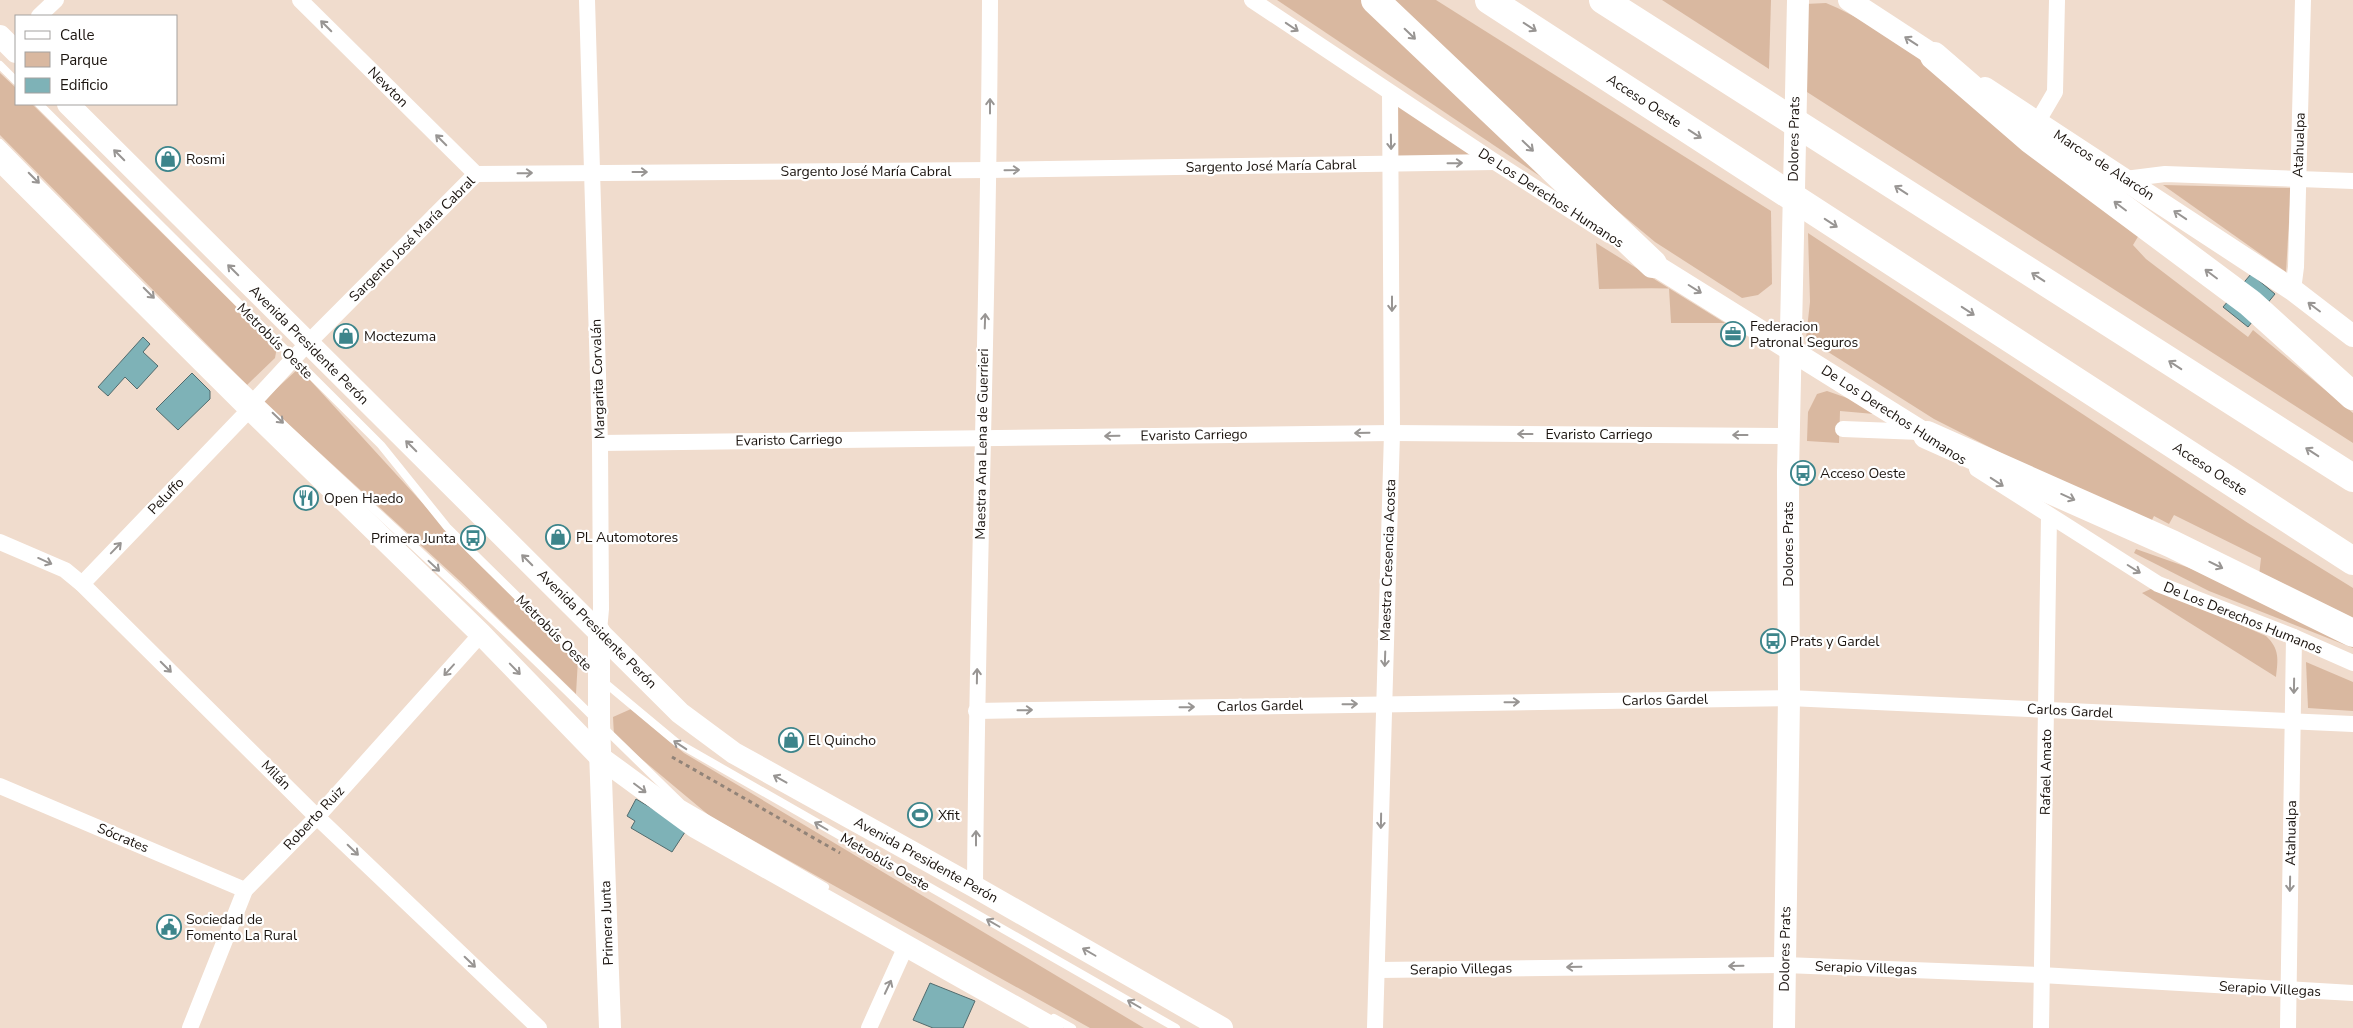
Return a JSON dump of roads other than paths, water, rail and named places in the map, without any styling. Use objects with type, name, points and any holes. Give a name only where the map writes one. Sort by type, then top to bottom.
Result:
[{"type":"highway","points":[[1375,0],[1653,264]]},
{"type":"highway","name":"Acceso Oeste","points":[[1489,0],[2353,561]]},
{"type":"highway","points":[[1603,0],[2353,478]]},
{"type":"highway","points":[[1934,56],[2030,139],[2250,303],[2353,396]]},
{"type":"highway","points":[[1924,434],[2172,544],[2353,633]]},
{"type":"main road","name":"Dolores Prats","points":[[1784,1028],[1789,698],[1790,348],[1798,0]]},
{"type":"main road","name":"Marcos de Alarcón","points":[[1850,0],[1934,56],[2038,121],[2292,290],[2353,336]]},
{"type":"main road","name":"Avenida Presidente Perón","points":[[69,105],[300,351],[599,631],[680,713],[720,744],[1222,1028]]},
{"type":"main road","points":[[0,160],[254,404],[601,758],[695,827],[906,946],[1049,1021]]},
{"type":"main road","name":"De Los Derechos Humanos","points":[[1653,264],[1790,348],[1924,434]]},
{"type":"main road","name":"Margarita Corvalán","points":[[599,631],[601,758]]},
{"type":"main road","name":"Primera Junta","points":[[601,758],[610,1028]]},
{"type":"street","points":[[40,15],[56,0]]},
{"type":"street","name":"Newton","points":[[300,0],[476,174]]},
{"type":"street","name":"Margarita Corvalán","points":[[587,0],[600,443],[602,609],[599,631]]},
{"type":"street","name":"Maestra Ana Lena de Guerrieri","points":[[975,887],[981,438],[990,170],[990,0]]},
{"type":"street","name":"De Los Derechos Humanos","points":[[1252,0],[1390,93],[1653,264]]},
{"type":"street","points":[[2038,121],[2055,92],[2057,0]]},
{"type":"street","name":"Atahualpa","points":[[2292,290],[2296,267],[2303,0]]},
{"type":"street","name":"Maestra Cresencia Acosta","points":[[1375,1028],[1392,433],[1390,93]]},
{"type":"street","name":"Sargento José María Cabral","points":[[254,404],[300,351],[476,174],[990,170],[1495,162]]},
{"type":"street","points":[[2125,179],[2165,174],[2353,181]]},
{"type":"street","name":"Peluffo","points":[[82,584],[254,404]]},
{"type":"street","points":[[1842,429],[1924,434]]},
{"type":"street","name":"Evaristo Carriego","points":[[600,443],[1392,433],[1789,436]]},
{"type":"street","name":"De Los Derechos Humanos","points":[[1924,434],[2049,516],[2158,584],[2353,663]]},
{"type":"street","name":"Rafael Amato","points":[[2041,1028],[2049,516]]},
{"type":"street","name":"Milán","points":[[0,542],[64,570],[82,584],[318,817],[539,1028]]},
{"type":"street","name":"Roberto Ruiz","points":[[190,1028],[245,890],[318,817],[481,634]]},
{"type":"street","name":"Atahualpa","points":[[2288,1028],[2294,638]]},
{"type":"street","name":"Carlos Gardel","points":[[976,711],[1789,698],[2353,724]]},
{"type":"street","name":"Sócrates","points":[[0,786],[245,890]]},
{"type":"street","points":[[869,1028],[906,946]]},
{"type":"street","name":"Serapio Villegas","points":[[1378,970],[1785,965],[2041,976],[2353,993]]},
{"type":"lane","points":[[8,47],[15,77]]},
{"type":"lane","name":"Metrobús Oeste","points":[[40,105],[300,351],[381,445],[453,533],[601,679],[676,742],[1176,1028]]},
{"type":"lane","points":[[0,143],[254,404],[521,645],[634,759],[682,804],[830,890]]},
{"type":"lane","points":[[1049,1021],[1072,1028]]},
{"type":"place","name":"Rosmi","points":[[168,159]]},
{"type":"place","name":"Federacion Patronal Seguros","points":[[1733,334]]},
{"type":"place","name":"Moctezuma","points":[[346,336]]},
{"type":"place","name":"Acceso Oeste","points":[[1803,473]]},
{"type":"place","name":"Open Haedo","points":[[306,498]]},
{"type":"place","name":"PL Automotores","points":[[558,537]]},
{"type":"place","name":"Primera Junta","points":[[473,538]]},
{"type":"place","name":"Prats y Gardel","points":[[1773,641]]},
{"type":"place","name":"El Quincho","points":[[791,740]]},
{"type":"place","name":"Xfit","points":[[920,815]]},
{"type":"place","name":"Sociedad de Fomento La Rural","points":[[169,927]]}]
